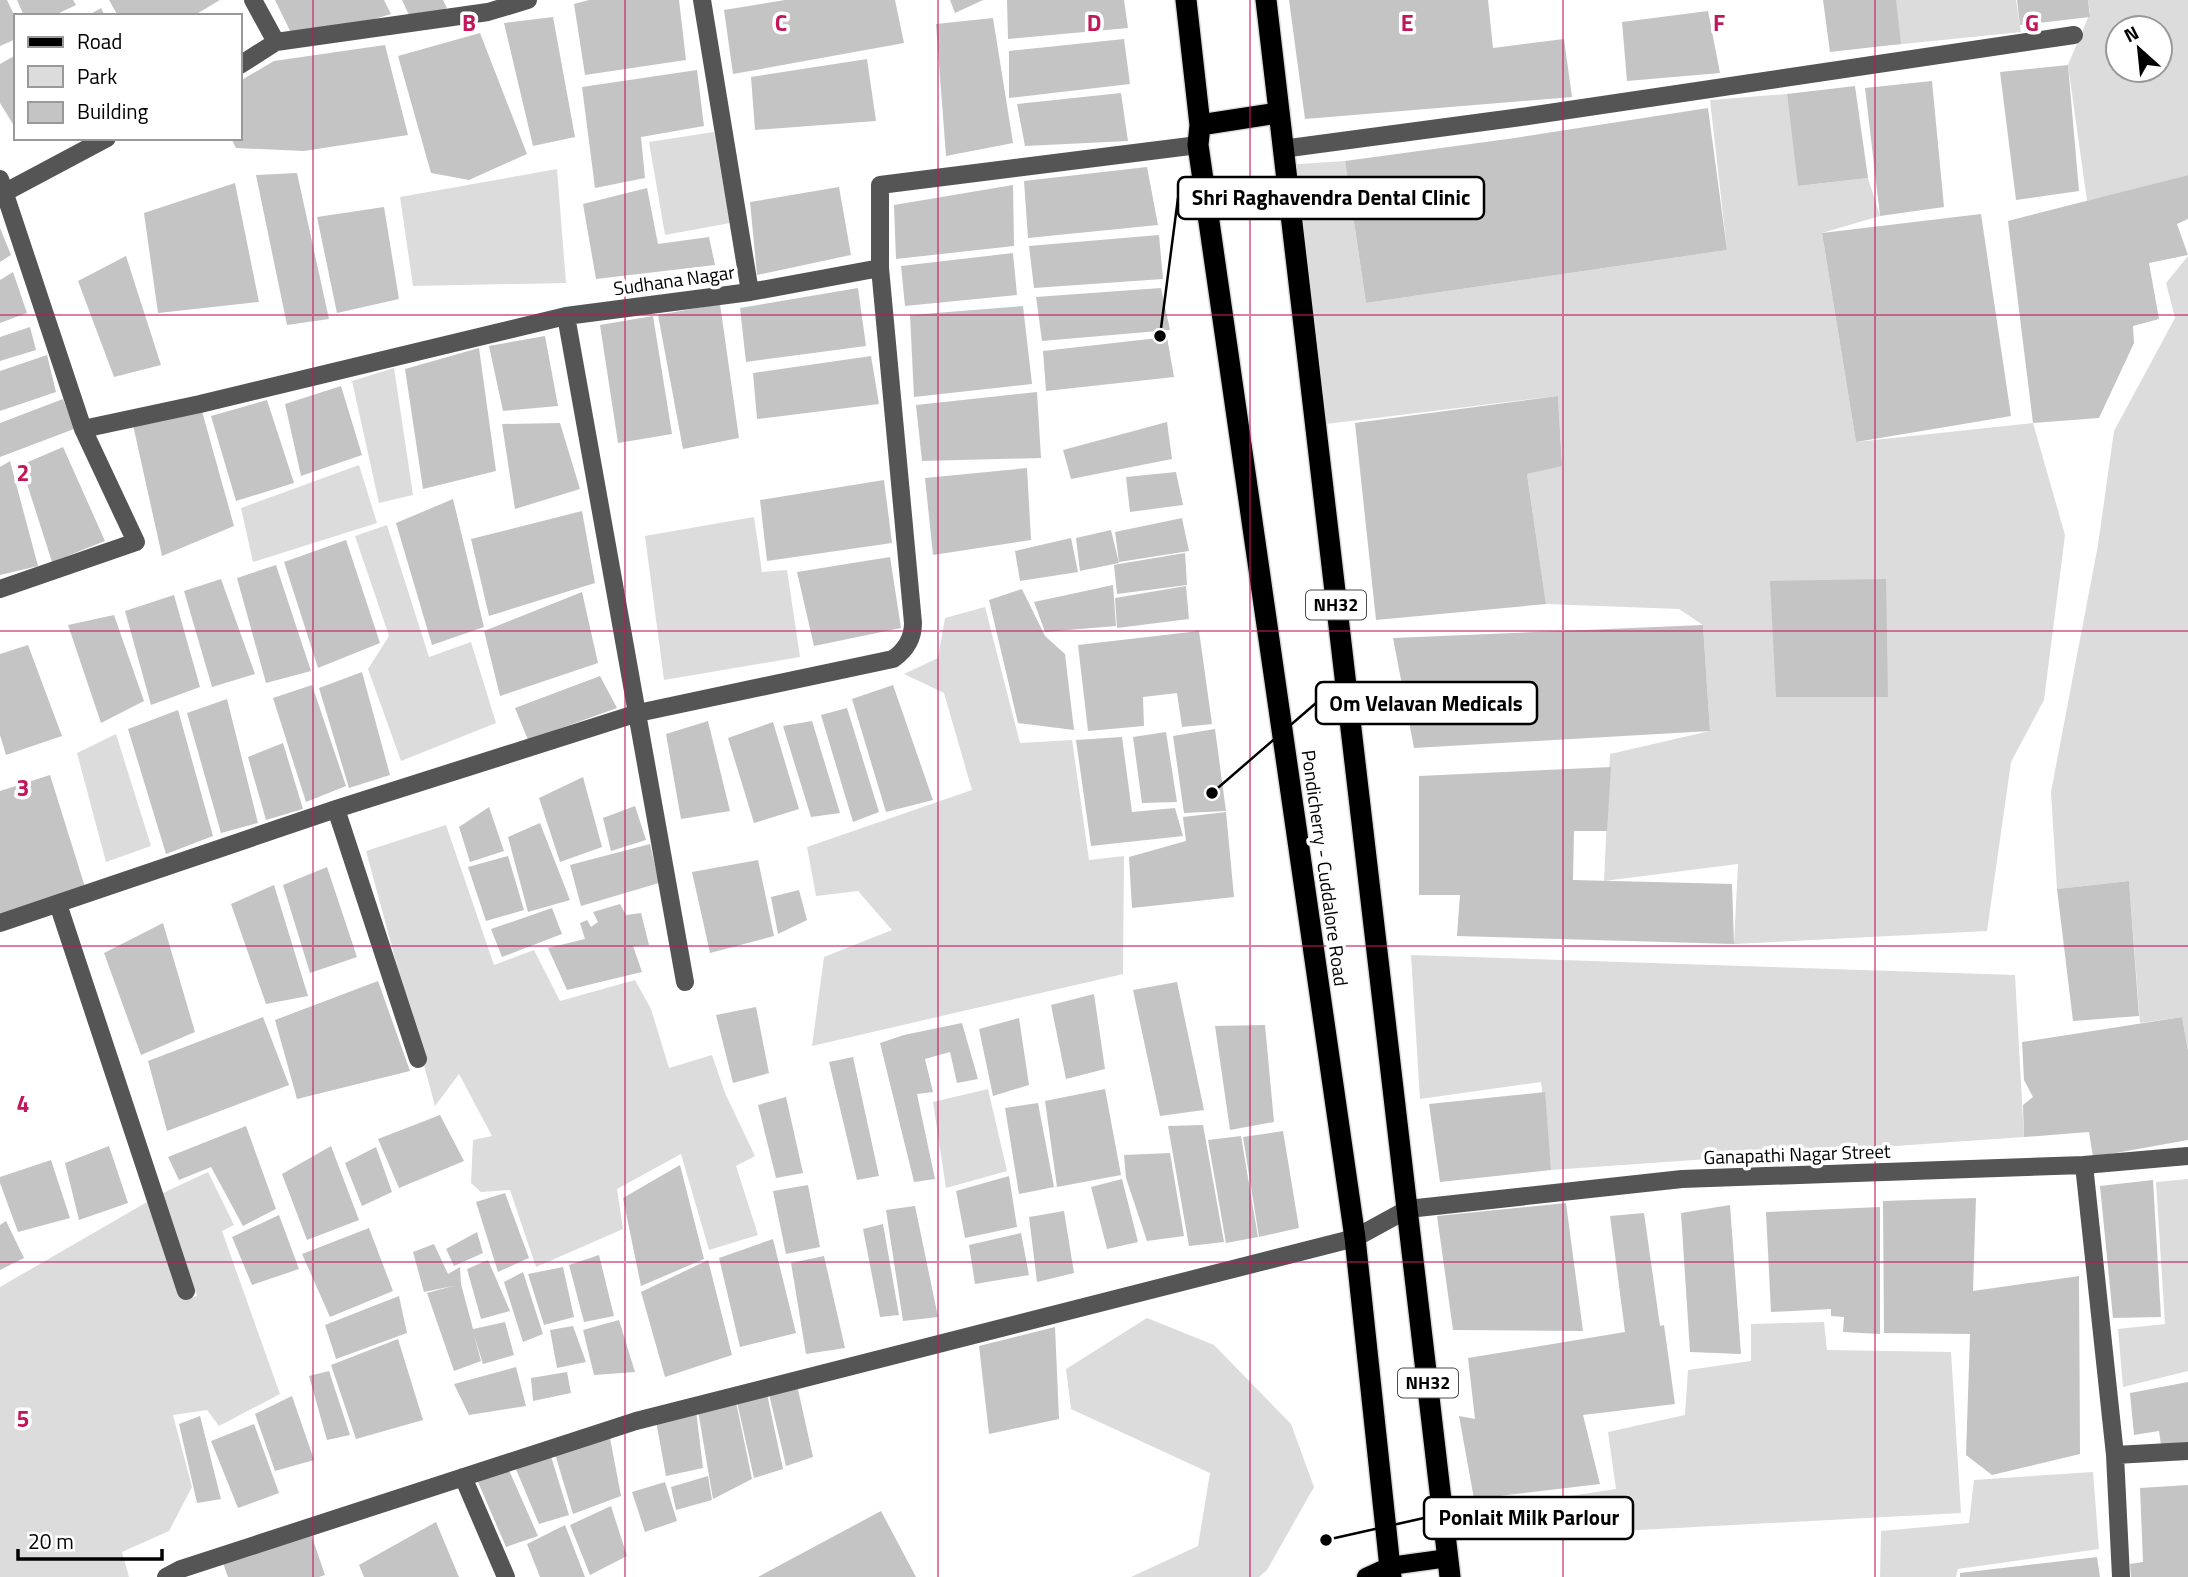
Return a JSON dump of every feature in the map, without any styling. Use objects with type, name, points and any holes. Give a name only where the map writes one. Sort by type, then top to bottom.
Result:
[{"type":"highway","name":"Pondicherry - Cuddalore Road","points":[[1186,0],[1199,135],[1355,1238],[1391,1571]]},
{"type":"highway","name":"Pondicherry - Cuddalore Road","points":[[1266,0],[1449,1567]]},
{"type":"highway","points":[[1199,135],[1278,113]]},
{"type":"main road","points":[[1366,1577],[1391,1571],[1449,1567]]},
{"type":"street","points":[[253,0],[276,42]]},
{"type":"street","points":[[242,64],[276,42],[488,12],[528,0]]},
{"type":"street","points":[[702,0],[750,292]]},
{"type":"street","points":[[1282,149],[1521,117],[2074,35]]},
{"type":"street","points":[[0,923],[336,808],[638,713],[892,659],[902,653],[913,633],[913,623],[880,268],[880,185],[1199,135]]},
{"type":"street","points":[[0,589],[136,542],[83,429],[2,189],[103,140]]},
{"type":"street","name":"Sudhana Nagar","points":[[83,429],[200,404],[566,316],[750,292],[880,268]]},
{"type":"street","points":[[566,316],[685,982]]},
{"type":"street","points":[[336,808],[418,1059]]},
{"type":"street","points":[[58,904],[186,1291]]},
{"type":"street","name":"Ganapathi Nagar Street","points":[[1408,1209],[1682,1180],[2084,1166],[2188,1156]]},
{"type":"street","points":[[2084,1166],[2115,1455],[2121,1577]]},
{"type":"street","points":[[177,1574],[636,1421],[1355,1238],[1408,1209]]},
{"type":"street","points":[[2115,1455],[2188,1451]]},
{"type":"street","points":[[463,1477],[506,1577]]},
{"type":"green space","points":[[1893,0],[2016,0],[2021,32],[1893,45]]},
{"type":"green space","points":[[2088,0],[2188,0],[2188,175],[2087,201],[2068,65],[2090,13]]},
{"type":"green space","points":[[1787,94],[1799,186],[1868,178],[1880,216],[1822,233],[1856,442],[2033,423],[2065,535],[2044,700],[2011,762],[1987,931],[1734,944],[1738,864],[1604,881],[1610,754],[1710,731],[1703,625],[1679,609],[1546,604],[1527,474],[1562,465],[1558,396],[1326,424],[1284,165],[1345,161],[1366,303],[1727,250],[1710,100]]},
{"type":"green space","points":[[714,132],[730,223],[665,235],[649,142]]},
{"type":"green space","points":[[557,169],[566,283],[413,286],[400,197]]},
{"type":"green space","points":[[2188,256],[2188,1050],[2182,1017],[2140,1023],[2129,881],[2057,889],[2051,792],[2098,545],[2114,431],[2175,318],[2166,283]]},
{"type":"green space","points":[[394,368],[413,495],[379,503],[352,381]]},
{"type":"green space","points":[[359,465],[377,523],[253,562],[241,508]]},
{"type":"green space","points":[[754,517],[762,572],[787,570],[800,657],[664,680],[645,536]]},
{"type":"green space","points":[[387,525],[429,657],[471,642],[496,723],[401,761],[368,669],[389,636],[355,536]]},
{"type":"green space","points":[[985,607],[1020,743],[1072,740],[1089,860],[1124,856],[1123,974],[812,1046],[824,957],[892,930],[858,891],[816,896],[807,847],[972,790],[944,693],[904,674],[938,658],[945,618]]},
{"type":"green space","points":[[116,734],[151,846],[106,862],[77,753]]},
{"type":"green space","points":[[446,825],[494,965],[534,950],[560,1001],[635,980],[651,1009],[669,1068],[712,1055],[725,1093],[755,1156],[736,1166],[758,1235],[709,1250],[681,1154],[617,1189],[623,1229],[536,1267],[510,1190],[481,1192],[471,1183],[473,1140],[492,1136],[459,1074],[435,1106],[366,851]]},
{"type":"green space","points":[[1411,955],[2015,975],[2024,1137],[1551,1170],[1541,1082],[1420,1099]]},
{"type":"green space","points":[[988,1089],[1007,1171],[946,1188],[933,1102]]},
{"type":"green space","points":[[208,1172],[234,1225],[222,1231],[280,1394],[219,1426],[207,1410],[173,1415],[192,1487],[169,1531],[122,1552],[129,1577],[0,1577],[0,1287],[147,1202],[184,1299],[197,1296],[161,1194]]},
{"type":"green space","points":[[2188,1179],[2188,1371],[2123,1387],[2118,1329],[2165,1324],[2156,1182]]},
{"type":"green space","points":[[1147,1318],[1214,1345],[1291,1424],[1314,1487],[1267,1570],[1259,1577],[1131,1577],[1198,1546],[1210,1473],[1071,1409],[1066,1369]]},
{"type":"green space","points":[[1824,1322],[1827,1350],[1951,1352],[1961,1513],[1506,1537],[1504,1506],[1616,1489],[1608,1432],[1685,1415],[1688,1370],[1751,1361],[1751,1324]]},
{"type":"green space","points":[[2093,1472],[2099,1549],[1958,1569],[1956,1577],[1880,1577],[1881,1531],[1969,1523],[1974,1480]]},
{"type":"building","points":[[0,0],[7,0],[14,15],[14,40],[0,46]]},
{"type":"building","points":[[17,0],[73,0],[76,5],[57,14],[23,14]]},
{"type":"building","points":[[109,0],[220,0],[196,14],[117,14]]},
{"type":"building","points":[[275,0],[384,0],[391,14],[296,43]]},
{"type":"building","points":[[402,0],[443,0],[447,8],[413,24]]},
{"type":"building","points":[[589,0],[679,0],[686,60],[585,75],[574,4]]},
{"type":"building","points":[[785,0],[895,0],[904,43],[733,74],[724,10]]},
{"type":"building","points":[[950,0],[983,0],[955,13]]},
{"type":"building","points":[[1007,0],[1124,0],[1128,28],[1008,39]]},
{"type":"building","points":[[1289,0],[1488,0],[1493,48],[1564,39],[1572,97],[1305,119]]},
{"type":"building","points":[[1823,0],[1896,0],[1901,44],[1830,52]]},
{"type":"building","points":[[2017,0],[2088,0],[2090,17],[2020,25]]},
{"type":"building","points":[[101,8],[104,14],[90,14]]},
{"type":"building","points":[[1708,11],[1720,73],[1627,81],[1622,22]]},
{"type":"building","points":[[553,17],[575,137],[533,146],[504,23]]},
{"type":"building","points":[[993,18],[1013,143],[946,156],[936,24]]},
{"type":"building","points":[[480,33],[527,154],[469,180],[431,173],[398,56]]},
{"type":"building","points":[[1124,39],[1130,84],[1009,98],[1009,51]]},
{"type":"building","points":[[385,45],[408,135],[304,151],[236,148],[232,140],[242,140],[242,80],[274,61]]},
{"type":"building","points":[[14,56],[14,126],[0,103],[0,64]]},
{"type":"building","points":[[867,59],[876,121],[755,130],[751,77]]},
{"type":"building","points":[[2068,65],[2079,191],[2016,200],[2000,72]]},
{"type":"building","points":[[697,70],[704,126],[641,137],[645,178],[595,188],[582,87]]},
{"type":"building","points":[[1932,81],[1944,207],[1880,216],[1865,88]]},
{"type":"building","points":[[1855,86],[1868,178],[1798,186],[1787,94]]},
{"type":"building","points":[[1121,93],[1128,141],[1025,146],[1017,104]]},
{"type":"building","points":[[1708,108],[1727,250],[1366,303],[1345,161]]},
{"type":"building","points":[[1147,167],[1158,225],[1028,238],[1024,181]]},
{"type":"building","points":[[297,173],[329,319],[287,325],[256,175]]},
{"type":"building","points":[[2188,175],[2188,219],[2177,224],[2188,255],[2149,263],[2159,319],[2133,326],[2134,343],[2099,418],[2033,423],[2008,221]]},
{"type":"building","points":[[235,183],[259,302],[158,313],[144,213]]},
{"type":"building","points":[[1013,185],[1014,246],[896,259],[894,205]]},
{"type":"building","points":[[839,187],[851,255],[757,275],[750,202]]},
{"type":"building","points":[[647,188],[658,244],[709,237],[715,265],[596,279],[583,204]]},
{"type":"building","points":[[384,207],[399,299],[337,313],[317,217]]},
{"type":"building","points":[[1981,214],[2011,416],[1856,442],[1822,233]]},
{"type":"building","points":[[0,228],[11,255],[0,262]]},
{"type":"building","points":[[1159,235],[1163,279],[1034,288],[1029,246]]},
{"type":"building","points":[[1013,253],[1017,295],[905,306],[901,266]]},
{"type":"building","points":[[126,256],[161,365],[114,377],[78,281]]},
{"type":"building","points":[[13,272],[27,313],[0,323],[0,280]]},
{"type":"building","points":[[858,288],[866,346],[746,362],[740,308]]},
{"type":"building","points":[[1161,288],[1170,330],[1042,341],[1036,297]]},
{"type":"building","points":[[720,304],[739,438],[683,449],[658,315]]},
{"type":"building","points":[[1023,306],[1032,384],[914,397],[910,315]]},
{"type":"building","points":[[653,316],[672,434],[618,443],[600,325]]},
{"type":"building","points":[[30,327],[36,350],[0,361],[0,337]]},
{"type":"building","points":[[545,336],[558,406],[503,411],[489,346]]},
{"type":"building","points":[[1167,337],[1174,377],[1046,391],[1043,351]]},
{"type":"building","points":[[479,348],[496,471],[423,489],[405,369]]},
{"type":"building","points":[[47,355],[56,392],[0,411],[0,371]]},
{"type":"building","points":[[871,356],[879,404],[757,419],[753,373]]},
{"type":"building","points":[[341,386],[362,455],[301,476],[285,404]]},
{"type":"building","points":[[1037,392],[1041,458],[922,461],[916,405]]},
{"type":"building","points":[[1558,396],[1562,466],[1527,474],[1546,604],[1376,620],[1355,423]]},
{"type":"building","points":[[63,399],[74,429],[0,457],[0,423]]},
{"type":"building","points":[[267,400],[294,483],[236,501],[211,416]]},
{"type":"building","points":[[200,404],[234,526],[162,556],[133,425]]},
{"type":"building","points":[[1167,422],[1172,459],[1071,479],[1063,450]]},
{"type":"building","points":[[560,423],[580,489],[515,509],[502,424]]},
{"type":"building","points":[[63,447],[105,541],[52,562],[21,465]]},
{"type":"building","points":[[10,461],[38,566],[0,575],[0,467]]},
{"type":"building","points":[[1027,468],[1031,540],[933,555],[925,478]]},
{"type":"building","points":[[1176,472],[1183,505],[1130,512],[1126,477]]},
{"type":"building","points":[[884,480],[892,543],[767,561],[760,500]]},
{"type":"building","points":[[453,499],[484,627],[432,645],[396,523]]},
{"type":"building","points":[[582,511],[595,583],[489,616],[471,539]]},
{"type":"building","points":[[1182,518],[1189,551],[1119,562],[1115,532]]},
{"type":"building","points":[[1111,530],[1119,563],[1080,571],[1076,538]]},
{"type":"building","points":[[1071,538],[1078,572],[1020,581],[1015,551]]},
{"type":"building","points":[[346,540],[380,643],[318,668],[284,562]]},
{"type":"building","points":[[1185,553],[1187,585],[1117,594],[1114,565]]},
{"type":"building","points":[[890,557],[901,628],[814,646],[797,572]]},
{"type":"building","points":[[276,565],[311,671],[266,683],[237,578]]},
{"type":"building","points":[[221,579],[255,674],[212,687],[184,591]]},
{"type":"building","points":[[1886,579],[1888,697],[1776,697],[1770,581]]},
{"type":"building","points":[[1113,585],[1116,626],[1045,632],[1034,602]]},
{"type":"building","points":[[1186,586],[1189,619],[1117,628],[1115,598]]},
{"type":"building","points":[[1022,589],[1045,636],[1065,654],[1074,730],[1018,723],[989,600]]},
{"type":"building","points":[[582,592],[598,663],[500,696],[484,631]]},
{"type":"building","points":[[174,595],[200,687],[151,705],[125,611]]},
{"type":"building","points":[[114,615],[144,701],[101,723],[68,625]]},
{"type":"building","points":[[1703,625],[1710,731],[1414,748],[1393,638]]},
{"type":"building","points":[[1199,631],[1212,724],[1182,727],[1177,693],[1143,697],[1144,726],[1088,731],[1078,645]]},
{"type":"building","points":[[28,645],[62,736],[6,755],[0,735],[0,654]]},
{"type":"building","points":[[362,672],[390,775],[349,788],[319,688]]},
{"type":"building","points":[[600,676],[617,708],[528,740],[515,708]]},
{"type":"building","points":[[312,685],[346,786],[306,802],[273,698]]},
{"type":"building","points":[[893,685],[933,800],[886,812],[852,699]]},
{"type":"building","points":[[227,699],[258,823],[221,833],[187,713]]},
{"type":"building","points":[[847,708],[879,812],[853,822],[821,715]]},
{"type":"building","points":[[178,710],[213,836],[166,854],[128,729]]},
{"type":"building","points":[[708,721],[730,811],[681,819],[666,734]]},
{"type":"building","points":[[812,721],[840,813],[811,817],[783,726]]},
{"type":"building","points":[[773,722],[799,809],[754,823],[728,738]]},
{"type":"building","points":[[1215,729],[1226,811],[1184,813],[1173,736]]},
{"type":"building","points":[[1166,732],[1177,802],[1142,803],[1133,737]]},
{"type":"building","points":[[1122,737],[1132,812],[1175,808],[1183,836],[1091,846],[1076,740]]},
{"type":"building","points":[[283,743],[303,809],[266,820],[248,757]]},
{"type":"building","points":[[1611,767],[1607,831],[1574,831],[1573,880],[1732,884],[1734,944],[1457,936],[1460,895],[1419,895],[1419,776]]},
{"type":"building","points":[[50,775],[85,887],[0,914],[0,791]]},
{"type":"building","points":[[583,777],[602,847],[560,862],[539,798]]},
{"type":"building","points":[[635,806],[646,840],[611,851],[603,818]]},
{"type":"building","points":[[489,807],[504,851],[470,862],[459,827]]},
{"type":"building","points":[[1226,812],[1234,897],[1132,908],[1129,857],[1186,841],[1183,817]]},
{"type":"building","points":[[540,823],[570,900],[528,912],[508,837]]},
{"type":"building","points":[[650,844],[659,883],[581,906],[570,865]]},
{"type":"building","points":[[508,856],[524,910],[486,921],[468,867]]},
{"type":"building","points":[[758,860],[774,936],[710,953],[692,872]]},
{"type":"building","points":[[327,867],[357,957],[310,973],[283,885]]},
{"type":"building","points":[[2129,881],[2139,1016],[2073,1021],[2057,889]]},
{"type":"building","points":[[274,885],[308,996],[266,1004],[231,904]]},
{"type":"building","points":[[799,890],[807,920],[778,934],[771,897]]},
{"type":"building","points":[[620,904],[626,915],[641,913],[649,945],[633,946],[642,972],[567,990],[548,948],[585,939],[580,923],[587,920],[591,927],[598,922],[593,912]]},
{"type":"building","points":[[552,908],[562,934],[502,957],[491,929]]},
{"type":"building","points":[[163,923],[195,1032],[141,1055],[104,953]]},
{"type":"building","points":[[378,981],[410,1071],[297,1099],[275,1020]]},
{"type":"building","points":[[1177,982],[1204,1110],[1160,1116],[1133,990]]},
{"type":"building","points":[[1094,994],[1105,1069],[1066,1079],[1051,1005]]},
{"type":"building","points":[[756,1007],[769,1073],[733,1083],[716,1015]]},
{"type":"building","points":[[263,1017],[289,1085],[167,1131],[148,1061]]},
{"type":"building","points":[[2182,1017],[2188,1050],[2188,1140],[2093,1157],[2089,1132],[2024,1137],[2023,1105],[2033,1097],[2024,1080],[2022,1042]]},
{"type":"building","points":[[1019,1018],[1029,1085],[993,1096],[979,1029]]},
{"type":"building","points":[[962,1023],[978,1079],[957,1083],[950,1052],[925,1059],[933,1092],[917,1094],[935,1179],[914,1182],[880,1043]]},
{"type":"building","points":[[1265,1025],[1274,1122],[1230,1130],[1215,1026]]},
{"type":"building","points":[[853,1057],[879,1176],[857,1180],[829,1062]]},
{"type":"building","points":[[1105,1089],[1121,1175],[1057,1187],[1045,1101]]},
{"type":"building","points":[[1545,1092],[1551,1170],[1440,1182],[1429,1104]]},
{"type":"building","points":[[786,1097],[803,1173],[776,1178],[758,1105]]},
{"type":"building","points":[[1038,1103],[1054,1187],[1019,1194],[1005,1108]]},
{"type":"building","points":[[440,1115],[464,1161],[399,1188],[378,1139]]},
{"type":"building","points":[[1203,1125],[1224,1242],[1189,1246],[1168,1126]]},
{"type":"building","points":[[246,1126],[276,1209],[243,1226],[211,1167],[179,1180],[168,1157]]},
{"type":"building","points":[[1283,1131],[1299,1228],[1259,1237],[1243,1137]]},
{"type":"building","points":[[1241,1136],[1258,1237],[1226,1243],[1208,1140]]},
{"type":"building","points":[[109,1146],[128,1203],[79,1220],[65,1163]]},
{"type":"building","points":[[331,1146],[359,1220],[307,1240],[282,1174]]},
{"type":"building","points":[[376,1147],[392,1192],[362,1206],[345,1163]]},
{"type":"building","points":[[1170,1153],[1184,1236],[1147,1241],[1126,1178],[1124,1155]]},
{"type":"building","points":[[51,1160],[70,1218],[18,1232],[0,1177]]},
{"type":"building","points":[[680,1165],[704,1259],[641,1286],[623,1198]]},
{"type":"building","points":[[1009,1176],[1017,1227],[965,1238],[956,1191]]},
{"type":"building","points":[[1122,1179],[1138,1242],[1107,1249],[1091,1187]]},
{"type":"building","points":[[2153,1180],[2161,1317],[2113,1318],[2100,1186]]},
{"type":"building","points":[[808,1185],[820,1247],[786,1254],[773,1191]]},
{"type":"building","points":[[505,1193],[529,1258],[498,1272],[476,1202]]},
{"type":"building","points":[[1976,1198],[1973,1291],[2079,1276],[2080,1454],[1992,1475],[1966,1455],[1970,1334],[1884,1333],[1883,1201]]},
{"type":"building","points":[[1566,1203],[1583,1331],[1453,1330],[1437,1216]]},
{"type":"building","points":[[1730,1205],[1741,1354],[1690,1352],[1681,1213]]},
{"type":"building","points":[[915,1206],[938,1317],[903,1321],[886,1210]]},
{"type":"building","points":[[1880,1207],[1880,1334],[1843,1332],[1844,1317],[1831,1316],[1831,1309],[1771,1312],[1766,1212]]},
{"type":"building","points":[[1064,1211],[1074,1273],[1037,1282],[1029,1217]]},
{"type":"building","points":[[1644,1213],[1660,1326],[1664,1325],[1675,1404],[1583,1415],[1600,1484],[1474,1499],[1459,1416],[1475,1419],[1468,1358],[1625,1332],[1610,1216]]},
{"type":"building","points":[[279,1215],[299,1269],[252,1285],[232,1237]]},
{"type":"building","points":[[6,1221],[24,1258],[0,1270],[0,1225]]},
{"type":"building","points":[[883,1224],[899,1315],[880,1317],[863,1229]]},
{"type":"building","points":[[369,1228],[393,1291],[330,1317],[302,1254]]},
{"type":"building","points":[[477,1232],[483,1253],[454,1266],[446,1249]]},
{"type":"building","points":[[1021,1233],[1029,1275],[975,1284],[969,1245]]},
{"type":"building","points":[[773,1239],[796,1333],[740,1347],[719,1258]]},
{"type":"building","points":[[434,1244],[448,1274],[460,1267],[461,1284],[473,1329],[505,1322],[514,1355],[483,1364],[474,1335],[481,1361],[454,1371],[427,1293],[453,1286],[424,1292],[413,1252]]},
{"type":"building","points":[[599,1255],[614,1316],[584,1322],[569,1265]]},
{"type":"building","points":[[824,1256],[845,1348],[806,1354],[791,1263]]},
{"type":"building","points":[[488,1260],[510,1311],[481,1319],[467,1269]]},
{"type":"building","points":[[708,1260],[732,1355],[665,1377],[641,1292]]},
{"type":"building","points":[[563,1267],[574,1317],[544,1325],[528,1274]]},
{"type":"building","points":[[523,1272],[543,1334],[523,1342],[504,1282]]},
{"type":"building","points":[[399,1296],[407,1333],[336,1359],[325,1325]]},
{"type":"building","points":[[619,1320],[635,1372],[594,1375],[583,1330]]},
{"type":"building","points":[[573,1326],[586,1362],[557,1368],[550,1330]]},
{"type":"building","points":[[1055,1327],[1059,1419],[989,1434],[979,1346]]},
{"type":"building","points":[[398,1339],[423,1420],[356,1439],[331,1365]]},
{"type":"building","points":[[516,1367],[526,1406],[469,1415],[454,1384]]},
{"type":"building","points":[[329,1371],[350,1435],[327,1440],[309,1376]]},
{"type":"building","points":[[567,1372],[571,1393],[533,1401],[531,1378]]},
{"type":"building","points":[[2188,1382],[2188,1442],[2161,1445],[2159,1431],[2134,1435],[2130,1393]]},
{"type":"building","points":[[797,1385],[813,1457],[786,1466],[769,1394]]},
{"type":"building","points":[[767,1394],[783,1469],[754,1478],[737,1402]]},
{"type":"building","points":[[292,1396],[314,1460],[275,1471],[255,1414]]},
{"type":"building","points":[[736,1402],[752,1479],[713,1499],[698,1411]]},
{"type":"building","points":[[696,1410],[703,1468],[666,1476],[656,1421]]},
{"type":"building","points":[[200,1416],[221,1499],[197,1503],[179,1424]]},
{"type":"building","points":[[254,1424],[279,1493],[238,1508],[211,1441]]},
{"type":"building","points":[[610,1438],[621,1496],[573,1514],[555,1454]]},
{"type":"building","points":[[550,1453],[569,1515],[539,1524],[515,1467]]},
{"type":"building","points":[[508,1468],[538,1536],[506,1547],[478,1482]]},
{"type":"building","points":[[708,1476],[712,1500],[676,1510],[671,1487]]},
{"type":"building","points":[[665,1482],[677,1521],[645,1532],[632,1492]]},
{"type":"building","points":[[2188,1485],[2188,1577],[2131,1577],[2130,1564],[2143,1562],[2140,1488]]},
{"type":"building","points":[[611,1506],[627,1556],[590,1575],[570,1525]]},
{"type":"building","points":[[881,1511],[916,1577],[758,1577]]},
{"type":"building","points":[[436,1522],[459,1577],[364,1577],[359,1565]]},
{"type":"building","points":[[565,1525],[585,1577],[540,1577],[527,1544]]},
{"type":"building","points":[[311,1534],[325,1575],[228,1577],[223,1563]]},
{"type":"building","points":[[2097,1557],[2100,1577],[1960,1577],[1960,1573]]},
{"type":"place","name":"Shri Raghavendra Dental Clinic","points":[[1160,336]]},
{"type":"place","name":"Om Velavan Medicals","points":[[1212,793]]},
{"type":"place","name":"Ponlait Milk Parlour","points":[[1326,1540]]}]
